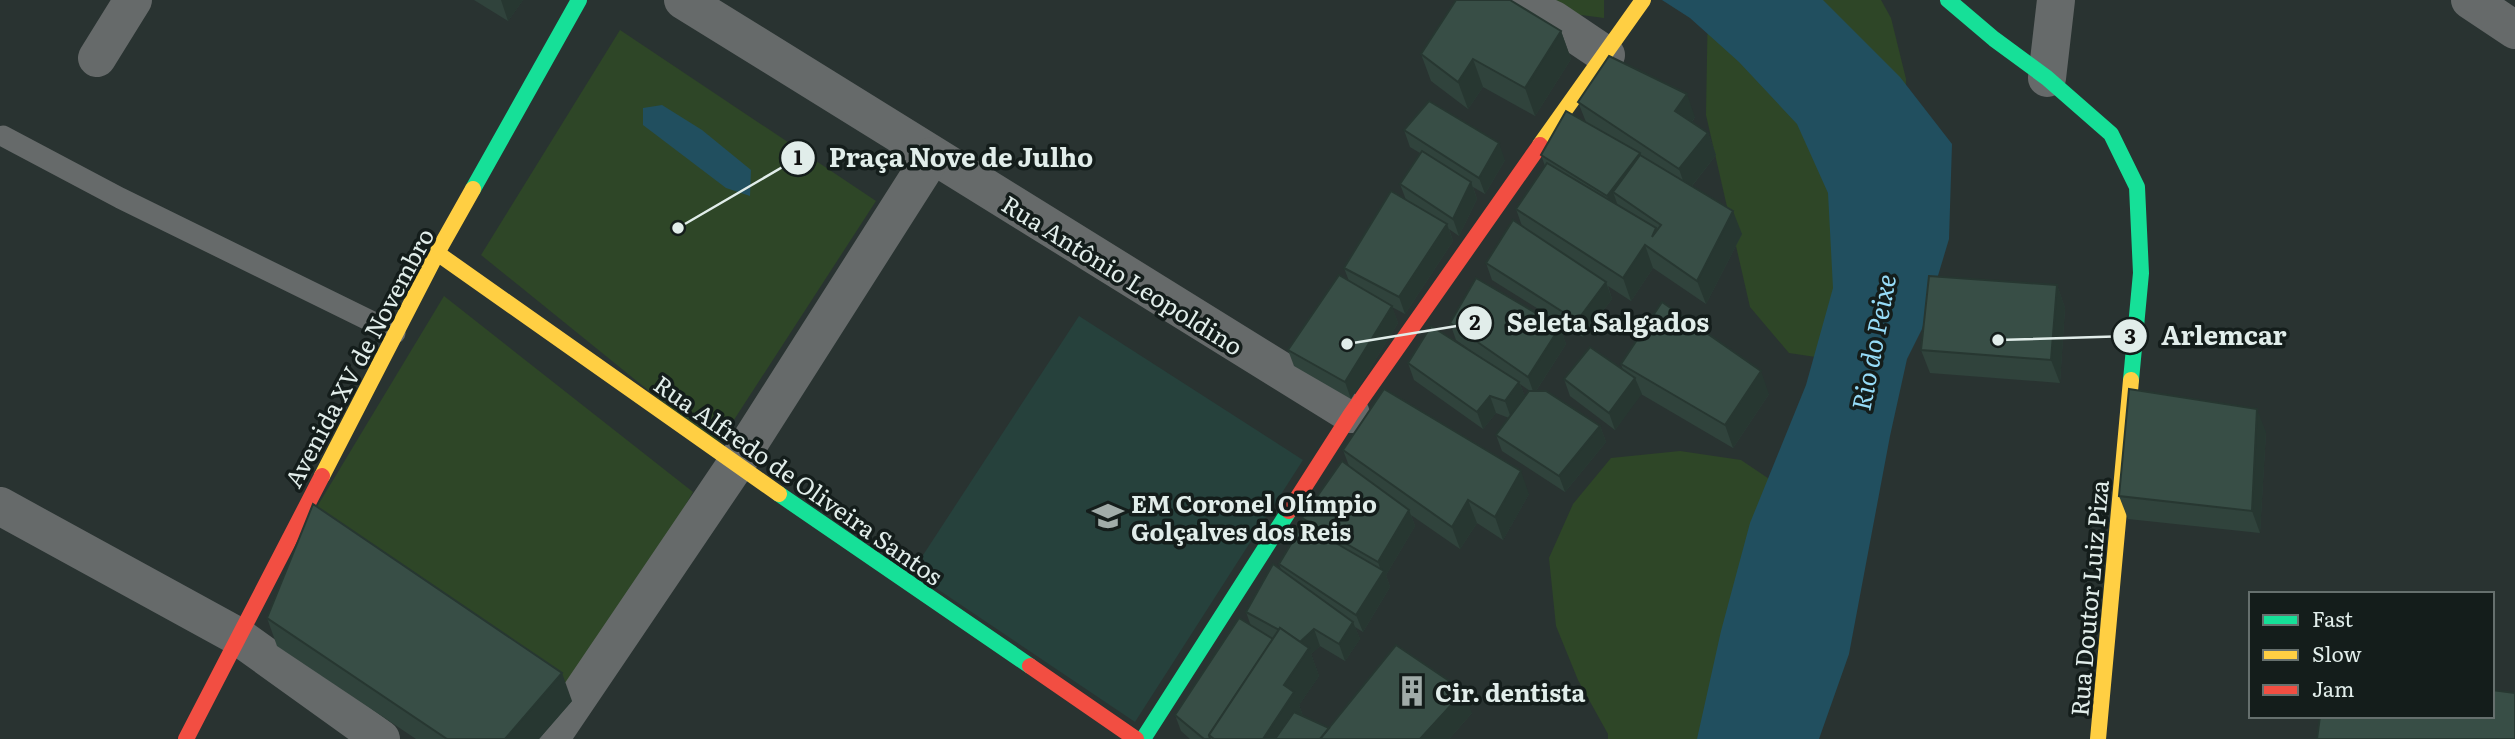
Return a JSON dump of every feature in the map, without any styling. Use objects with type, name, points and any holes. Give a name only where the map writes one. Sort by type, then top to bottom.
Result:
[{"type":"street","points":[[97,58],[133,0]]},
{"type":"street","name":"Avenida XV de Novembro","points":[[186,739],[437,253],[579,0]]},
{"type":"street","name":"Rua Antônio Leopoldino","points":[[683,0],[1351,414]]},
{"type":"street","points":[[1511,0],[1611,47]]},
{"type":"street","points":[[1143,739],[1351,414],[1643,0]]},
{"type":"street","name":"Rua Doutor Luiz Piza","points":[[1948,0],[1994,39],[2047,78],[2111,134],[2137,187],[2141,273],[2098,739]]},
{"type":"street","points":[[2047,78],[2056,0]]},
{"type":"street","points":[[2470,0],[2515,30]]},
{"type":"street","points":[[550,739],[736,464],[932,156]]},
{"type":"street","name":"Rua Alfredo de Oliveira Santos","points":[[437,253],[736,464],[1136,739]]},
{"type":"street","points":[[0,506],[239,637],[381,739]]},
{"type":"lane","points":[[3,136],[120,198],[395,333]]},
{"type":"shaded area","name":"EM Coronel Olímpio Golçalves dos Reis","points":[[1079,316],[1303,460],[1135,722],[912,572]]},
{"type":"green space","points":[[1505,0],[1604,0],[1604,18],[1543,10]]},
{"type":"green space","points":[[1708,0],[1881,0],[1891,18],[1906,79],[1904,262],[1849,362],[1789,353],[1750,307],[1706,115]]},
{"type":"green space","points":[[620,30],[876,201],[717,446],[481,255]]},
{"type":"green space","points":[[444,296],[693,492],[572,701],[312,515]]},
{"type":"green space","points":[[1680,451],[1741,460],[1787,491],[1758,739],[1608,739],[1608,734],[1578,680],[1556,626],[1549,558],[1573,504],[1611,458]]},
{"type":"water","name":"Rio do Peixe","points":[[1662,0],[1823,0],[1900,77],[1952,144],[1949,239],[1922,329],[1907,359],[1849,654],[1819,739],[1697,739],[1721,631],[1750,523],[1806,385],[1833,288],[1828,193],[1797,124],[1739,62],[1690,18]]},
{"type":"water","points":[[662,105],[702,130],[751,170],[750,196],[726,188],[643,125],[643,108]]},
{"type":"building","points":[[1456,0],[1510,0],[1561,31],[1525,88],[1473,59],[1458,82],[1421,54]]},
{"type":"building","points":[[1609,56],[1687,94],[1675,111],[1708,133],[1679,169],[1578,102]]},
{"type":"building","points":[[1429,101],[1499,143],[1479,178],[1404,130]]},
{"type":"building","points":[[1566,111],[1640,153],[1607,196],[1541,155]]},
{"type":"building","points":[[1422,151],[1471,182],[1453,219],[1400,184]]},
{"type":"building","points":[[1640,155],[1733,211],[1697,281],[1645,245],[1623,278],[1516,209],[1547,163],[1656,228],[1652,237],[1661,225],[1613,192]]},
{"type":"building","points":[[1391,191],[1447,224],[1399,297],[1344,268]]},
{"type":"building","points":[[1513,220],[1606,282],[1577,321],[1486,263]]},
{"type":"building","points":[[1339,275],[1392,306],[1345,382],[1288,350]]},
{"type":"building","points":[[1929,276],[2057,285],[2051,360],[1921,350]]},
{"type":"building","points":[[1476,278],[1560,327],[1528,377],[1450,323]]},
{"type":"building","points":[[1662,302],[1761,371],[1725,425],[1621,364]]},
{"type":"building","points":[[1431,326],[1519,382],[1505,401],[1490,396],[1477,412],[1408,363]]},
{"type":"building","points":[[1590,347],[1635,378],[1609,413],[1564,379]]},
{"type":"building","points":[[1384,389],[1521,471],[1495,517],[1468,500],[1452,527],[1343,450]]},
{"type":"building","points":[[2129,389],[2257,409],[2252,511],[2119,496]]},
{"type":"building","points":[[1529,391],[1546,391],[1600,426],[1559,476],[1496,435]]},
{"type":"building","points":[[1342,461],[1409,510],[1378,562],[1302,518]]},
{"type":"building","points":[[313,504],[562,673],[505,739],[447,739],[267,618]]},
{"type":"building","points":[[1303,524],[1384,571],[1356,615],[1279,564]]},
{"type":"building","points":[[1273,564],[1353,622],[1339,644],[1314,629],[1300,642],[1280,628],[1279,630],[1246,612]]},
{"type":"building","points":[[1239,618],[1273,639],[1209,735],[1210,739],[1204,739],[1175,715]]},
{"type":"building","points":[[1280,628],[1309,648],[1284,685],[1294,692],[1263,739],[1214,739],[1209,735]]},
{"type":"building","points":[[1396,645],[1464,691],[1420,739],[1320,739]]},
{"type":"building","points":[[2494,690],[2515,693],[2515,739],[2317,739],[2320,718],[2494,718]]},
{"type":"building","points":[[1294,712],[1329,728],[1320,739],[1275,739]]},
{"type":"traffic: fast","points":[[473,189],[579,0]]},
{"type":"traffic: fast","points":[[1948,0],[1994,39],[2047,78],[2111,134],[2137,187],[2141,273],[2131,380]]},
{"type":"traffic: fast","points":[[779,494],[1030,666]]},
{"type":"traffic: fast","points":[[1143,739],[1289,511]]},
{"type":"traffic: slow","points":[[1540,145],[1643,0]]},
{"type":"traffic: slow","points":[[322,476],[473,189]]},
{"type":"traffic: slow","points":[[437,253],[779,494]]},
{"type":"traffic: slow","points":[[2098,739],[2131,380]]},
{"type":"traffic: jam","points":[[1289,511],[1351,414],[1540,145]]},
{"type":"traffic: jam","points":[[186,739],[322,476]]},
{"type":"traffic: jam","points":[[1030,666],[1136,739]]},
{"type":"place","name":"Praça Nove de Julho","points":[[678,228]]},
{"type":"place","name":"Arlemcar","points":[[1998,340]]},
{"type":"place","name":"Seleta Salgados","points":[[1347,344]]},
{"type":"place","name":"EM Coronel Olímpio Golçalves dos Reis","points":[[1108,516]]},
{"type":"place","name":"Cir. dentista","points":[[1412,691]]}]
